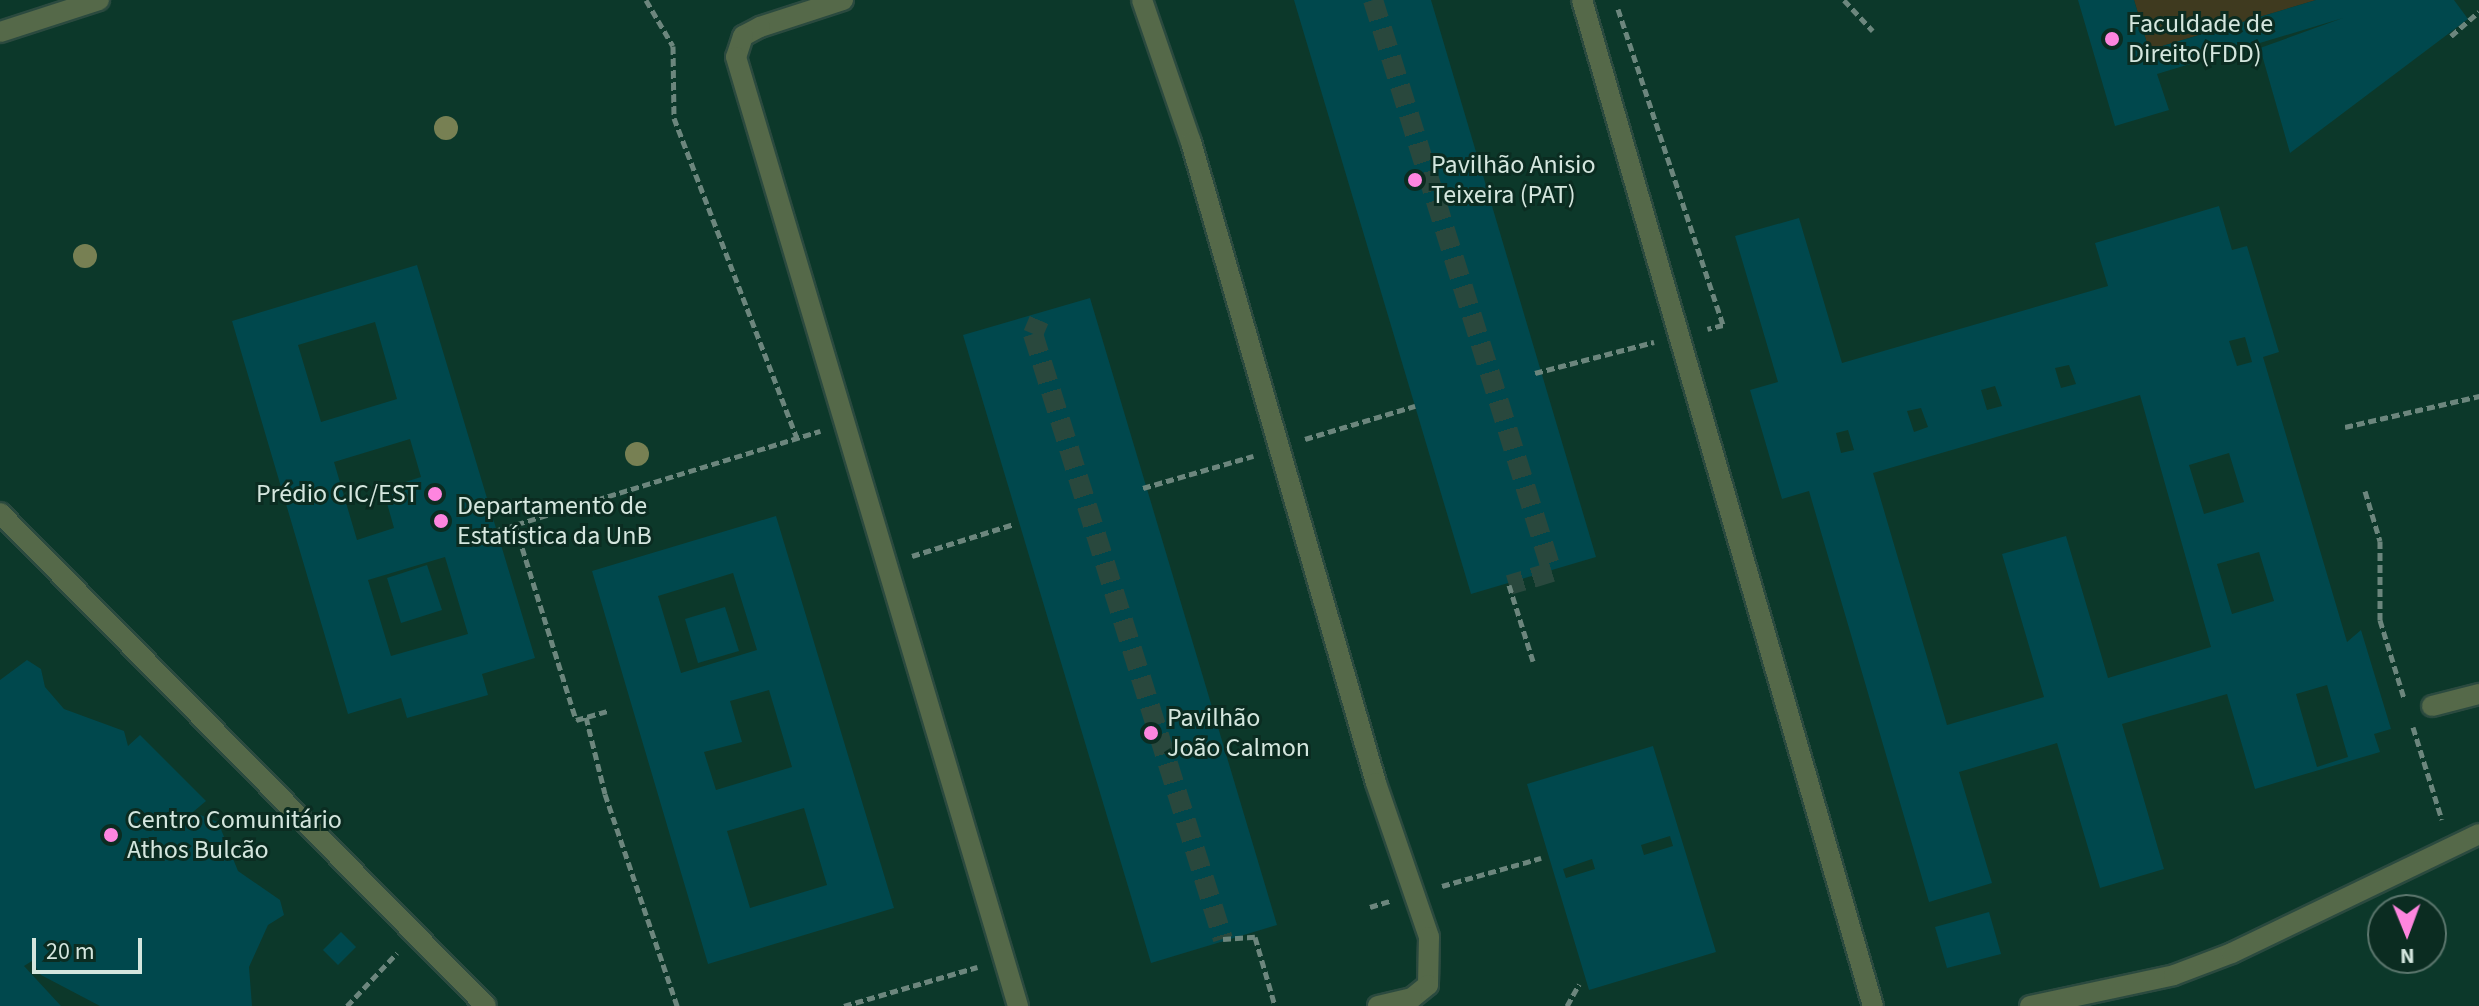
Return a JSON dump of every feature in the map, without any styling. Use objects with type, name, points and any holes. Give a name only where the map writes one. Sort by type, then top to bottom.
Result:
[{"type":"street","points":[[0,32],[99,0]]},
{"type":"street","points":[[843,0],[760,27],[743,36],[736,57],[890,564],[1018,1006]]},
{"type":"street","points":[[1142,0],[1191,142],[1376,783],[1416,893],[1434,960],[1428,985],[1412,998],[1378,1006]]},
{"type":"street","points":[[1582,0],[1873,1006]]},
{"type":"street","points":[[0,513],[417,932],[486,1006]]},
{"type":"street","points":[[2432,706],[2479,694]]},
{"type":"street","points":[[2030,1006],[2174,975],[2232,953],[2479,834]]},
{"type":"path","points":[[646,0],[673,46],[674,118],[797,438]]},
{"type":"path","points":[[1535,373],[1723,325],[1615,0]]},
{"type":"path","points":[[1844,0],[1873,31]]},
{"type":"path","points":[[2451,36],[2479,12]]},
{"type":"path","points":[[2345,427],[2479,396]]},
{"type":"path","points":[[482,535],[847,423]]},
{"type":"path","points":[[2365,491],[2380,541],[2380,620],[2407,707]]},
{"type":"path","points":[[890,564],[1014,524]]},
{"type":"path","points":[[515,525],[576,720],[610,710]]},
{"type":"path","points":[[1509,585],[1533,661]]},
{"type":"path","points":[[586,717],[605,794],[677,1006]]},
{"type":"path","points":[[2411,722],[2452,848]]},
{"type":"path","points":[[1370,907],[1541,858]]},
{"type":"path","points":[[347,1006],[417,932]]},
{"type":"path","points":[[1223,939],[1255,937],[1275,1006]]},
{"type":"path","points":[[844,1006],[1004,960]]},
{"type":"path","points":[[1567,1006],[1579,984]]},
{"type":"shaded area","points":[[0,0],[2479,0],[2479,1006],[0,1006]]},
{"type":"shaded area","points":[[2134,0],[2316,0],[2149,50]]},
{"type":"building","name":"Pavilhão Anisio Teixeira (PAT)","points":[[1294,0],[1431,0],[1596,557],[1471,594]]},
{"type":"building","points":[[2078,0],[2134,0],[2149,50],[2316,0],[2454,0],[2468,19],[2290,153],[2260,48],[2343,18],[2157,74],[2169,110],[2115,126]]},
{"type":"building","points":[[2219,206],[2232,250],[2247,246],[2279,352],[2263,357],[2347,642],[2361,630],[2391,729],[2374,734],[2380,752],[2255,789],[2227,694],[2122,724],[2164,869],[2100,888],[2057,743],[1959,772],[1992,883],[1929,902],[1809,491],[1782,499],[1750,390],[1778,382],[1735,236],[1799,218],[1842,363],[2108,286],[2095,243]],"holes":[[[2245,337],[2252,362],[2237,366],[2229,341]],[[2069,365],[2076,384],[2061,388],[2055,368]],[[1995,386],[2002,406],[1987,410],[1981,390]],[[2140,395],[2211,647],[2108,678],[2066,536],[2002,554],[2044,697],[1947,725],[1873,473]],[[1921,408],[1928,427],[1914,432],[1907,411]],[[1848,430],[1854,450],[1841,453],[1836,433]],[[2229,453],[2244,502],[2204,514],[2189,465]],[[2259,552],[2274,601],[2232,614],[2217,564]],[[2327,685],[2348,757],[2317,767],[2296,694]]]},
{"type":"building","name":"Prédio CIC/EST","points":[[417,265],[535,658],[482,674],[488,695],[407,718],[401,698],[348,714],[232,321]],"holes":[[[375,322],[397,399],[321,422],[298,345]],[[410,439],[421,477],[383,489],[394,528],[357,540],[334,462]],[[445,557],[468,634],[391,656],[368,580]]]},
{"type":"building","name":"Pavilhão João Calmon","points":[[1090,298],[1277,925],[1151,963],[963,335]]},
{"type":"building","points":[[776,516],[894,908],[708,964],[592,571]],"holes":[[[733,573],[757,650],[681,673],[658,596]],[[769,690],[792,767],[716,790],[704,752],[742,742],[730,701]],[[804,808],[827,885],[750,908],[727,831]]]},
{"type":"building","points":[[427,565],[442,610],[401,623],[387,578]]},
{"type":"building","points":[[725,607],[739,651],[698,663],[685,619]]},
{"type":"building","name":"Centro Comunitário Athos Bulcão","points":[[27,660],[41,669],[45,687],[64,709],[124,731],[128,746],[140,735],[206,801],[193,812],[218,822],[238,871],[280,900],[284,915],[268,925],[249,967],[252,1006],[100,1006],[41,975],[32,961],[24,966],[61,1006],[0,1006],[0,680]]},
{"type":"building","points":[[1653,746],[1716,952],[1589,990],[1527,784]],"holes":[[[1670,836],[1673,846],[1644,855],[1641,845]],[[1592,859],[1595,869],[1566,878],[1563,869]]]},
{"type":"building","points":[[1989,912],[2001,954],[1947,968],[1935,927]]},
{"type":"building","points":[[341,932],[356,947],[338,965],[323,950]]},
{"type":"tunnel","points":[[1373,0],[1552,572],[1509,585]]},
{"type":"tunnel","points":[[1039,320],[1033,334],[1223,939]]},
{"type":"place","name":"Faculdade de Direito(FDD)","points":[[2112,39]]},
{"type":"place","name":"Pavilhão Anisio Teixeira (PAT)","points":[[1415,180]]},
{"type":"place","name":"Prédio CIC/EST","points":[[435,494]]},
{"type":"place","name":"Departamento de Estatística da UnB","points":[[441,521]]},
{"type":"place","name":"Pavilhão João Calmon","points":[[1151,733]]},
{"type":"place","name":"Centro Comunitário Athos Bulcão","points":[[111,835]]}]
